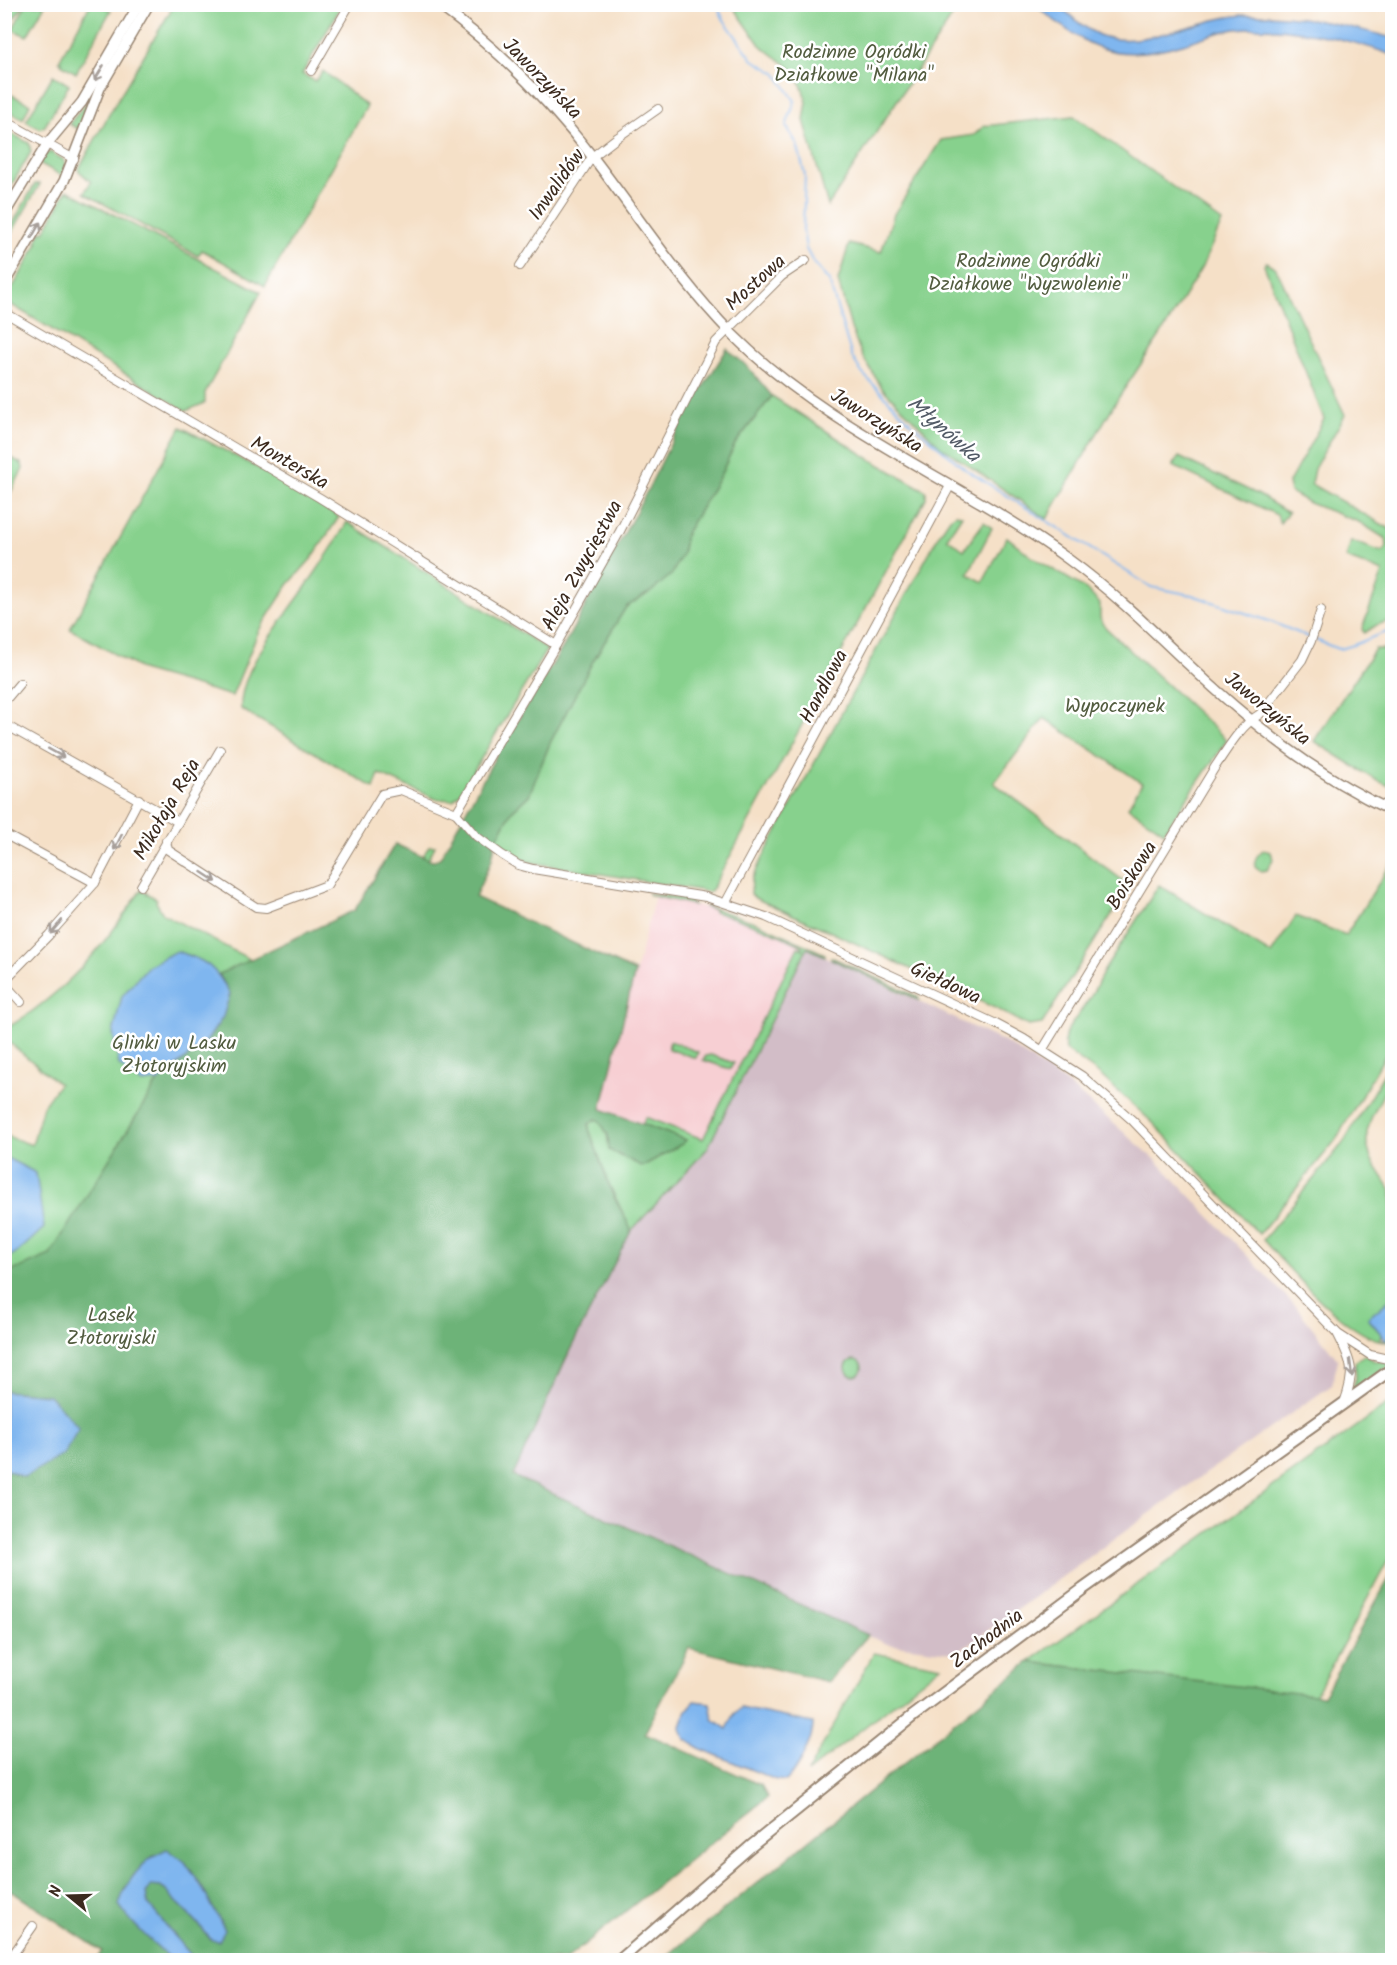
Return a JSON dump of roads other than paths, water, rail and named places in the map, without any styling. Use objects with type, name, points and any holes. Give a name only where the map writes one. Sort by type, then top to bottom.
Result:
[{"type":"main road","name":"Zachodnia","points":[[620,1960],[750,1847],[913,1716],[1064,1603],[1392,1368]]},
{"type":"street","points":[[5,282],[62,185],[74,159],[92,94],[139,4]]},
{"type":"street","points":[[4,215],[47,144],[92,94],[149,4]]},
{"type":"street","points":[[311,71],[350,4]]},
{"type":"street","name":"Jaworzyńska","points":[[437,4],[501,57],[542,99],[592,157],[679,275],[728,330],[776,373],[833,415],[1032,535],[1097,581],[1251,719],[1322,773],[1392,811]]},
{"type":"street","name":"Inwalidów","points":[[520,266],[592,157],[658,109]]},
{"type":"street","points":[[4,120],[74,159]]},
{"type":"street","name":"Mostowa","points":[[728,330],[782,276],[806,260]]},
{"type":"street","name":"Monterska","points":[[4,312],[320,498],[556,645]]},
{"type":"street","name":"Aleja Zwycięstwa","points":[[456,813],[556,645],[619,533],[716,342],[728,330]]},
{"type":"street","name":"Handlowa","points":[[726,902],[950,486]]},
{"type":"street","name":"Boiskowa","points":[[1043,1050],[1215,767],[1251,719],[1260,714],[1302,660],[1321,610]]},
{"type":"street","points":[[4,702],[20,683]]},
{"type":"street","points":[[4,724],[178,822]]},
{"type":"street","name":"Mikołaja Reja","points":[[141,886],[220,750]]},
{"type":"street","points":[[166,841],[168,850],[256,907],[266,908],[327,885],[382,794],[401,790],[456,813]]},
{"type":"street","points":[[21,1002],[4,982],[95,883],[139,799]]},
{"type":"street","name":"Giełdowa","points":[[456,813],[476,836],[518,865],[533,870],[689,894],[726,902],[766,917],[898,978],[994,1023],[1043,1050],[1082,1076],[1132,1120],[1338,1334],[1370,1355],[1392,1360]]},
{"type":"street","points":[[4,834],[95,883]]},
{"type":"street","name":"Giełdowa","points":[[1338,1334],[1352,1365],[1351,1383],[1344,1403]]},
{"type":"street","points":[[9,1960],[33,1926]]},
{"type":"water","points":[[1035,5],[1059,5],[1088,29],[1099,35],[1116,39],[1152,36],[1229,17],[1265,15],[1302,18],[1339,24],[1392,38],[1392,55],[1336,38],[1294,31],[1254,28],[1223,31],[1158,50],[1138,53],[1119,52],[1087,42]]},
{"type":"water","points":[[176,951],[209,965],[230,994],[223,1017],[206,1042],[158,1081],[142,1083],[119,1065],[113,1033],[122,996],[148,966]]},
{"type":"water","points":[[5,1157],[36,1173],[44,1228],[18,1252],[5,1259]]},
{"type":"water","points":[[1392,1298],[1392,1334],[1386,1340],[1368,1318]]},
{"type":"water","points":[[4,1391],[49,1395],[79,1428],[63,1455],[24,1477],[5,1469]]},
{"type":"water","points":[[695,1701],[710,1703],[713,1719],[727,1729],[735,1713],[741,1708],[813,1723],[813,1730],[800,1762],[790,1776],[786,1781],[776,1780],[699,1748],[685,1739],[680,1729],[687,1710]]},
{"type":"water","points":[[167,1849],[185,1862],[225,1930],[219,1941],[211,1940],[197,1922],[161,1886],[151,1885],[146,1893],[148,1904],[195,1960],[173,1960],[137,1928],[119,1905],[131,1879],[143,1865]]},
{"type":"waterway","name":"Młynówka","points":[[716,4],[724,20],[753,60],[776,73],[795,101],[786,126],[797,144],[805,175],[803,229],[806,249],[814,264],[829,281],[852,357],[862,373],[911,423],[965,469],[1151,587],[1192,595],[1269,621],[1338,649],[1392,631]]},
{"type":"park label","name":"Rodzinne Ogródki Działkowe \"Milana\"","points":[[854,62]]},
{"type":"park label","name":"Rodzinne Ogródki Działkowe \"Wyzwolenie\"","points":[[1028,272]]},
{"type":"park label","name":"Wypoczynek","points":[[1115,705]]},
{"type":"park label","name":"Glinki w Lasku Złotoryjskim","points":[[174,1054]]},
{"type":"park label","name":"Lasek Złotoryjski","points":[[111,1326]]}]
